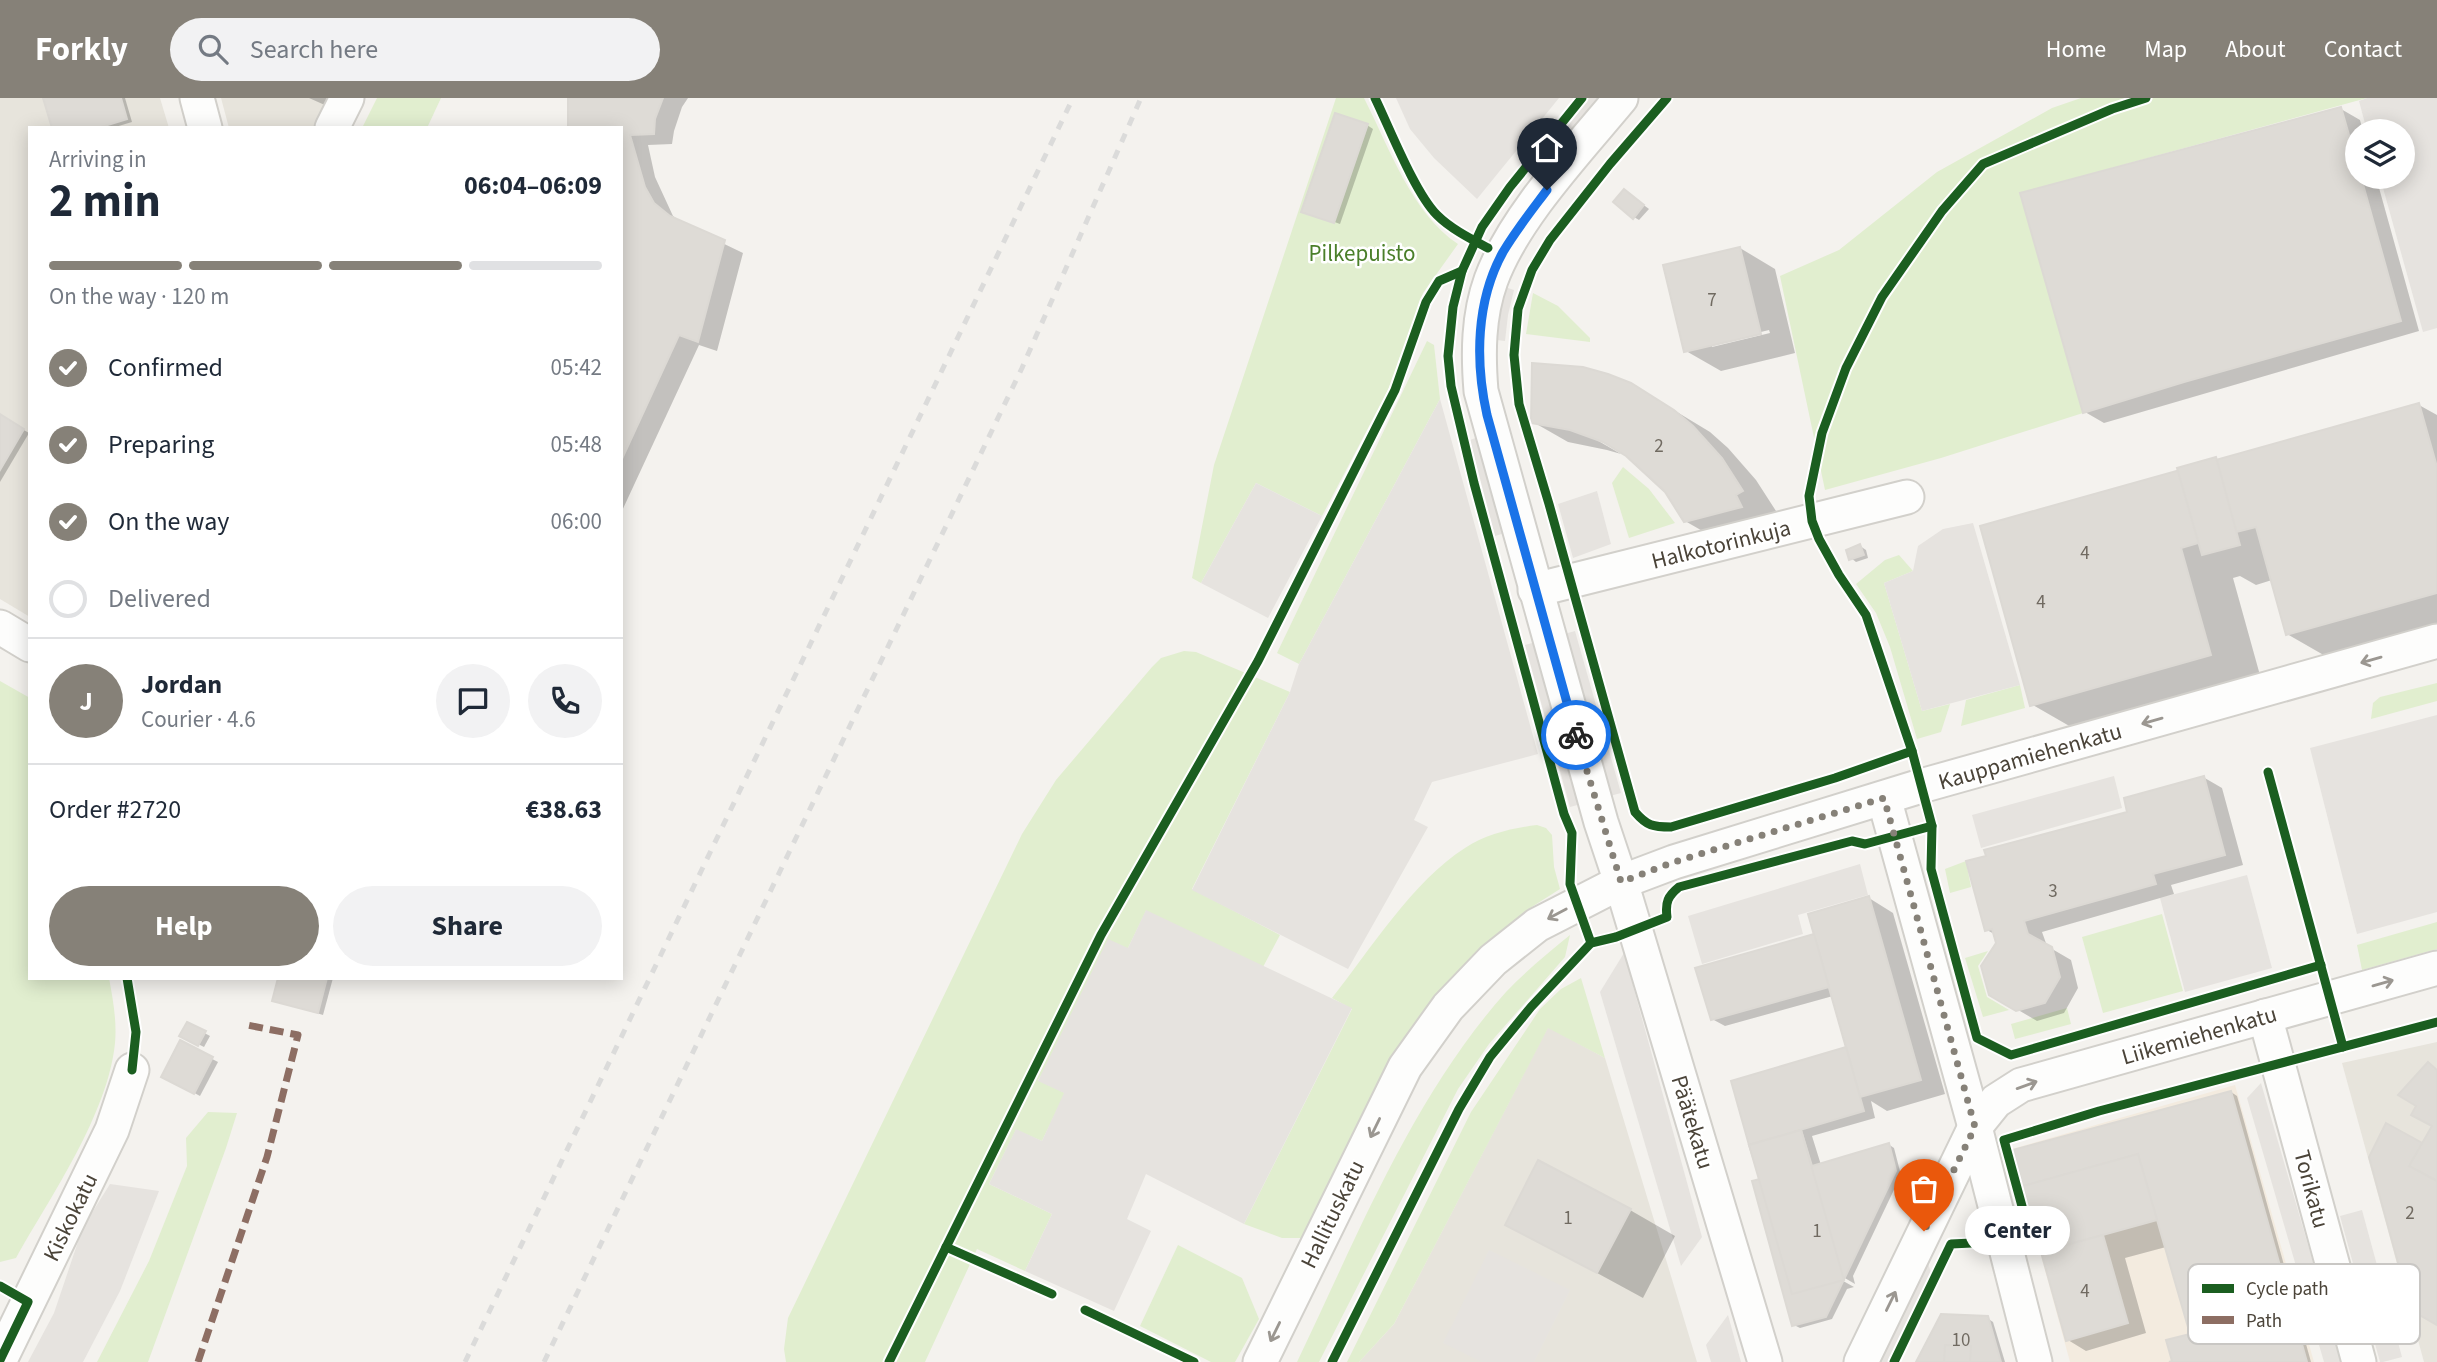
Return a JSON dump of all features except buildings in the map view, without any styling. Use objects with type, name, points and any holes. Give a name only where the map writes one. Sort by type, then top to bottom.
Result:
[{"type":"street","points":[[197,98],[204,126]]},
{"type":"street","points":[[333,126],[346,98]]},
{"type":"street","name":"Päätekatu","points":[[1621,98],[1517,230],[1494,273],[1483,309],[1480,338],[1481,391],[1601,822],[1765,1362]]},
{"type":"street","name":"Halkotorinkuja","points":[[1535,590],[1907,497]]},
{"type":"street","points":[[0,627],[28,644]]},
{"type":"street","name":"Kauppamiehenkatu","points":[[1405,1067],[1448,1007],[1493,960],[1537,925],[1621,882],[1674,862],[1884,798],[2437,641]]},
{"type":"street","points":[[1884,798],[1975,1127],[2035,1362]]},
{"type":"street","name":"Liikemiehenkatu","points":[[1861,1362],[1975,1127],[1996,1101],[2021,1085],[2437,968]]},
{"type":"street","name":"Torikatu","points":[[2265,1016],[2332,1264]]},
{"type":"street","name":"Hallituskatu","points":[[1260,1362],[1405,1067]]},
{"type":"street","name":"Kiskokatu","points":[[0,1360],[112,1130],[132,1070]]},
{"type":"street","name":"Torikatu","points":[[2354,1344],[2359,1362]]},
{"type":"shaded area","points":[[0,98],[160,98],[168,126],[28,126],[28,616],[0,599]]},
{"type":"shaded area","points":[[221,98],[327,98],[314,126],[228,126]]},
{"type":"shaded area","points":[[1396,98],[1559,98],[1477,199],[1434,158],[1410,129]]},
{"type":"shaded area","points":[[1588,98],[1621,98],[1559,174],[1538,158]]},
{"type":"shaded area","points":[[2367,98],[2437,98],[2437,328],[2423,332],[2383,189],[2415,189],[2415,119],[2364,119],[2359,101]]},
{"type":"shaded area","points":[[1490,282],[1514,290],[1505,341],[1480,338]]},
{"type":"shaded area","points":[[1440,399],[1538,754],[1432,782],[1414,820],[1428,827],[1348,969],[1192,890],[1290,692],[1299,664]]},
{"type":"shaded area","points":[[1492,432],[1518,529],[1495,536],[1470,440]]},
{"type":"shaded area","points":[[1256,483],[1322,516],[1268,618],[1201,583]]},
{"type":"shaded area","points":[[1597,491],[1611,544],[1573,558],[1558,504]]},
{"type":"shaded area","points":[[1973,523],[2020,685],[1922,711],[1884,583],[1913,571],[1918,546],[1943,529]]},
{"type":"shaded area","points":[[1575,631],[1621,793],[1570,807],[1525,645]]},
{"type":"shaded area","points":[[2437,715],[2437,912],[2357,934],[2310,748]]},
{"type":"shaded area","points":[[2114,776],[2122,808],[1981,848],[1972,815]]},
{"type":"shaded area","points":[[1860,864],[1868,895],[1798,915],[1803,934],[1702,964],[1688,916]]},
{"type":"shaded area","points":[[2247,875],[2272,968],[2185,992],[2160,898]]},
{"type":"shaded area","points":[[1146,910],[1352,1008],[1244,1224],[1146,1174],[1127,1219],[1151,1231],[1114,1311],[1025,1271],[1052,1214],[989,1184],[1016,1129],[1042,1141],[1064,1093],[1038,1081],[1108,939],[1128,948]]},
{"type":"shaded area","points":[[1624,953],[1702,1237],[1681,1266],[1600,992]]},
{"type":"shaded area","points":[[1548,1027],[1605,1058],[1697,1362],[1359,1362],[1394,1324]]},
{"type":"shaded area","points":[[2437,1042],[2437,1362],[2424,1362],[2419,1344],[2420,1264],[2397,1264],[2342,1063]]},
{"type":"shaded area","points":[[2261,1083],[2314,1264],[2295,1264],[2247,1098]]},
{"type":"shaded area","points":[[2235,1085],[2286,1264],[2188,1264],[2188,1344],[2309,1344],[2314,1362],[2070,1362],[2012,1149]]},
{"type":"shaded area","points":[[110,1184],[159,1191],[120,1291],[83,1362],[28,1362],[54,1313],[83,1227]]},
{"type":"shaded area","points":[[2362,1210],[2377,1264],[2353,1264],[2340,1216]]},
{"type":"shaded area","points":[[1489,1250],[1570,1290],[1534,1362],[1482,1362],[1443,1343]]},
{"type":"shaded area","points":[[1927,1260],[1932,1276],[1889,1362],[1861,1362]]},
{"type":"shaded area","points":[[1728,1315],[1741,1362],[1711,1362],[1706,1345]]},
{"type":"shaded area","points":[[2319,1344],[2337,1344],[2342,1362],[2324,1362]]},
{"type":"shaded area","points":[[2375,1344],[2398,1344],[2402,1357],[2380,1362]]},
{"type":"green space","points":[[377,98],[441,98],[428,126],[363,126]]},
{"type":"green space","name":"Pilkepuisto","points":[[1336,98],[1364,98],[1415,198],[1427,215],[1458,244],[1423,293],[1388,390],[1322,516],[1256,483],[1201,583],[1192,578],[1214,465]]},
{"type":"green space","points":[[2081,98],[2367,98],[2020,193],[2083,413],[1941,458],[1825,490],[1780,276],[1839,250],[1937,172],[2052,108]]},
{"type":"green space","points":[[1533,293],[1558,306],[1590,338],[1590,342],[1526,334]]},
{"type":"green space","points":[[1427,341],[1434,345],[1440,399],[1299,664],[1277,653]]},
{"type":"green space","points":[[1623,467],[1649,489],[1675,523],[1629,538],[1612,483]]},
{"type":"green space","points":[[1899,555],[1913,571],[1884,583],[1922,711],[1950,704],[1941,732],[1917,739],[1890,647],[1876,613],[1856,584],[1885,560]]},
{"type":"green space","points":[[1184,651],[1196,652],[1290,692],[1192,889],[1280,935],[1263,967],[1146,911],[1128,948],[1038,1080],[1065,1093],[1042,1141],[1016,1130],[989,1184],[1052,1214],[1025,1271],[977,1249],[925,1362],[786,1362],[784,1349],[788,1318],[1022,834],[1056,780],[1152,667],[1161,658]]},
{"type":"green space","points":[[0,681],[28,697],[28,980],[109,980],[115,1043],[102,1098],[76,1154],[16,1258],[0,1262]]},
{"type":"green space","points":[[2437,683],[2437,701],[2371,719],[2373,703],[2380,697]]},
{"type":"green space","points":[[2020,685],[2025,708],[1961,726],[1966,700]]},
{"type":"green space","points":[[1537,825],[1546,828],[1552,835],[1554,867],[1560,889],[1527,910],[1492,941],[1304,1238],[1282,1238],[1244,1224],[1352,1009],[1332,998],[1393,917],[1446,862],[1465,848],[1491,835]]},
{"type":"green space","points":[[1966,861],[1971,887],[1950,893],[1945,869]]},
{"type":"green space","points":[[2162,914],[2183,991],[2103,1013],[2082,937]]},
{"type":"green space","points":[[2437,922],[2437,949],[2362,970],[2357,945]]},
{"type":"green space","points":[[1570,935],[1565,957],[1489,1044],[1458,1089],[1319,1362],[1297,1362],[1389,1169],[1443,1076],[1506,992]]},
{"type":"green space","points":[[1988,951],[1978,966],[1987,997],[2009,1010],[1983,1017],[1965,958]]},
{"type":"green space","points":[[1581,978],[1605,1058],[1548,1028],[1394,1324],[1359,1362],[1347,1362],[1471,1112],[1540,1009],[1561,989]]},
{"type":"green space","points":[[2067,1008],[2071,1024],[2015,1039],[2011,1024]]},
{"type":"green space","points":[[208,1112],[237,1113],[148,1362],[97,1362],[149,1261],[187,1166],[186,1138]]},
{"type":"green space","points":[[1178,1245],[1242,1278],[1259,1319],[1235,1362],[1211,1362],[1140,1326]]},
{"type":"railway","points":[[465,1362],[1073,98]]},
{"type":"railway","points":[[544,1362],[1022,368],[1141,98]]},
{"type":"marked path","points":[[198,1362],[267,1157],[298,1035],[247,1025]]},
{"type":"cycle path","points":[[1375,98],[1420,192],[1429,205],[1448,225],[1488,248]]},
{"type":"cycle path","points":[[1582,98],[1510,187],[1482,227],[1462,271],[1453,307],[1448,356],[1451,386],[1474,483],[1564,814],[1572,833],[1570,884],[1591,943]]},
{"type":"cycle path","points":[[1667,98],[1550,240],[1532,270],[1518,309],[1514,355],[1519,404],[1635,812],[1651,825],[1671,827],[1835,778],[1912,751]]},
{"type":"cycle path","points":[[2146,98],[2112,109],[1983,164],[1942,211],[1882,297],[1846,368],[1822,433],[1809,496],[1812,521],[1839,575],[1866,615],[1912,751],[1932,826],[1931,869],[1977,1038],[2011,1055],[2321,965]]},
{"type":"cycle path","points":[[889,1362],[1101,935],[1258,661],[1395,390],[1426,302],[1439,281],[1462,271]]},
{"type":"cycle path","points":[[2268,772],[2343,1047]]},
{"type":"cycle path","points":[[1332,1362],[1459,1109],[1490,1057],[1531,1007],[1591,943],[1616,937],[1667,917],[1668,900],[1679,887],[1852,841],[1865,844],[1932,826]]},
{"type":"cycle path","points":[[127,980],[136,1032],[132,1070]]},
{"type":"cycle path","points":[[1894,1362],[1951,1244],[1972,1243],[2029,1232],[2004,1140],[2099,1111],[2437,1022]]},
{"type":"cycle path","points":[[946,1247],[1052,1294]]},
{"type":"cycle path","points":[[0,1286],[28,1302],[0,1360]]},
{"type":"cycle path","points":[[1085,1310],[1194,1362]]},
{"type":"way so far","points":[[1576,735],[1621,882],[1674,862],[1884,798],[1975,1127],[1924,1231]]},
{"type":"place","name":"Center","points":[[1924,1231]]},
{"type":"route","points":[[1547,190],[1517,230],[1490,282],[1483,309],[1479,366],[1487,415],[1576,735]]}]
